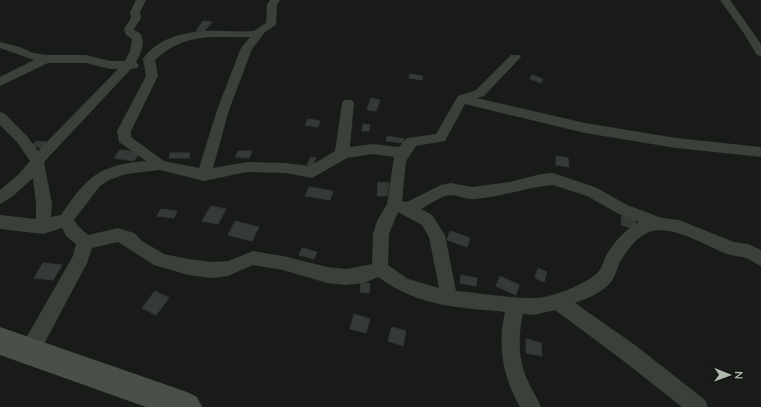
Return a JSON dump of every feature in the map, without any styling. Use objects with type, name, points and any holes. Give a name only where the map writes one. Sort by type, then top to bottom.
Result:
[{"type":"main road","points":[[0,341],[172,405]]},
{"type":"street","points":[[0,198],[14,188],[30,172],[37,160],[84,114],[128,65],[136,52],[138,40],[136,35],[130,33],[129,29],[136,18],[136,12],[141,0]]},
{"type":"street","points":[[204,174],[233,82],[247,48],[265,26],[271,25],[272,5],[276,0]]},
{"type":"street","points":[[725,0],[757,41],[761,53]]},
{"type":"street","points":[[160,165],[147,154],[124,139],[123,136],[141,94],[152,76],[149,59],[162,48],[189,35],[257,34]]},
{"type":"street","points":[[0,45],[16,49],[30,56],[46,59],[86,60],[128,65],[149,64]]},
{"type":"street","points":[[401,207],[399,161],[402,153],[412,141],[440,138],[462,99],[480,93],[515,57]]},
{"type":"street","points":[[0,82],[46,59]]},
{"type":"street","points":[[462,99],[585,128],[676,143],[761,152]]},
{"type":"street","points":[[342,154],[348,103]]},
{"type":"street","points":[[0,117],[22,138],[37,160],[44,204],[43,227]]},
{"type":"street","points":[[0,222],[23,227],[43,227],[66,220],[90,185],[104,173],[124,168],[160,165],[204,174],[247,167],[285,168],[312,172],[342,154],[352,151],[373,149],[402,153]]},
{"type":"street","points":[[380,269],[381,234],[385,221],[401,207],[441,191],[451,189],[472,193],[510,188],[541,180],[553,179],[585,189],[622,209],[656,222],[686,229],[733,249],[750,250],[761,259]]},
{"type":"street","points":[[401,207],[427,220],[437,235],[449,298]]},
{"type":"street","points":[[66,220],[72,231],[86,242]]},
{"type":"street","points":[[380,269],[403,285],[434,296],[534,307],[589,290],[605,276],[613,259],[629,238],[644,226],[656,222]]},
{"type":"street","points":[[86,242],[118,235],[128,238],[136,246],[160,260],[188,267],[212,270],[228,268],[253,258],[283,263],[327,275],[346,277],[364,275],[380,269]]},
{"type":"street","points":[[29,352],[81,258],[86,242]]},
{"type":"street","points":[[557,301],[628,352],[698,407]]},
{"type":"street","points":[[516,305],[511,324],[510,344],[512,361],[519,388],[531,407]]},
{"type":"building","points":[[203,21],[212,22],[204,32],[196,31]]},
{"type":"building","points":[[410,74],[423,76],[422,80],[409,78]]},
{"type":"building","points":[[532,75],[543,79],[541,83],[530,79]]},
{"type":"building","points":[[371,98],[380,100],[376,111],[367,110]]},
{"type":"building","points":[[308,119],[320,121],[318,127],[305,125]]},
{"type":"building","points":[[363,124],[370,125],[369,131],[362,131]]},
{"type":"building","points":[[387,136],[404,139],[403,143],[386,141]]},
{"type":"building","points":[[36,141],[48,142],[43,148],[32,146]]},
{"type":"building","points":[[120,150],[140,152],[134,161],[114,158]]},
{"type":"building","points":[[238,151],[252,151],[249,158],[235,157]]},
{"type":"building","points":[[170,153],[190,153],[189,158],[169,158]]},
{"type":"building","points":[[556,156],[568,158],[569,167],[556,165]]},
{"type":"building","points":[[311,157],[316,158],[313,166],[307,165]]},
{"type":"building","points":[[378,182],[389,183],[387,196],[377,196]]},
{"type":"building","points":[[309,187],[333,191],[330,200],[305,196]]},
{"type":"building","points":[[211,206],[226,209],[218,224],[202,221]]},
{"type":"building","points":[[161,209],[177,211],[174,218],[157,216]]},
{"type":"building","points":[[622,213],[636,218],[635,229],[621,225]]},
{"type":"building","points":[[235,221],[259,227],[252,241],[228,235]]},
{"type":"building","points":[[450,231],[470,238],[467,247],[447,240]]},
{"type":"building","points":[[302,248],[317,252],[314,259],[299,255]]},
{"type":"building","points":[[43,263],[62,265],[53,280],[34,278]]},
{"type":"building","points":[[538,268],[547,272],[544,282],[535,278]]},
{"type":"building","points":[[461,275],[477,278],[476,286],[460,283]]},
{"type":"building","points":[[500,276],[519,285],[516,295],[496,286]]},
{"type":"building","points":[[361,283],[370,283],[369,293],[360,292]]},
{"type":"building","points":[[155,291],[169,298],[156,315],[142,308]]},
{"type":"building","points":[[354,314],[370,319],[366,333],[350,329]]},
{"type":"building","points":[[392,327],[406,331],[403,346],[388,341]]},
{"type":"building","points":[[526,339],[541,343],[542,356],[526,353]]}]
